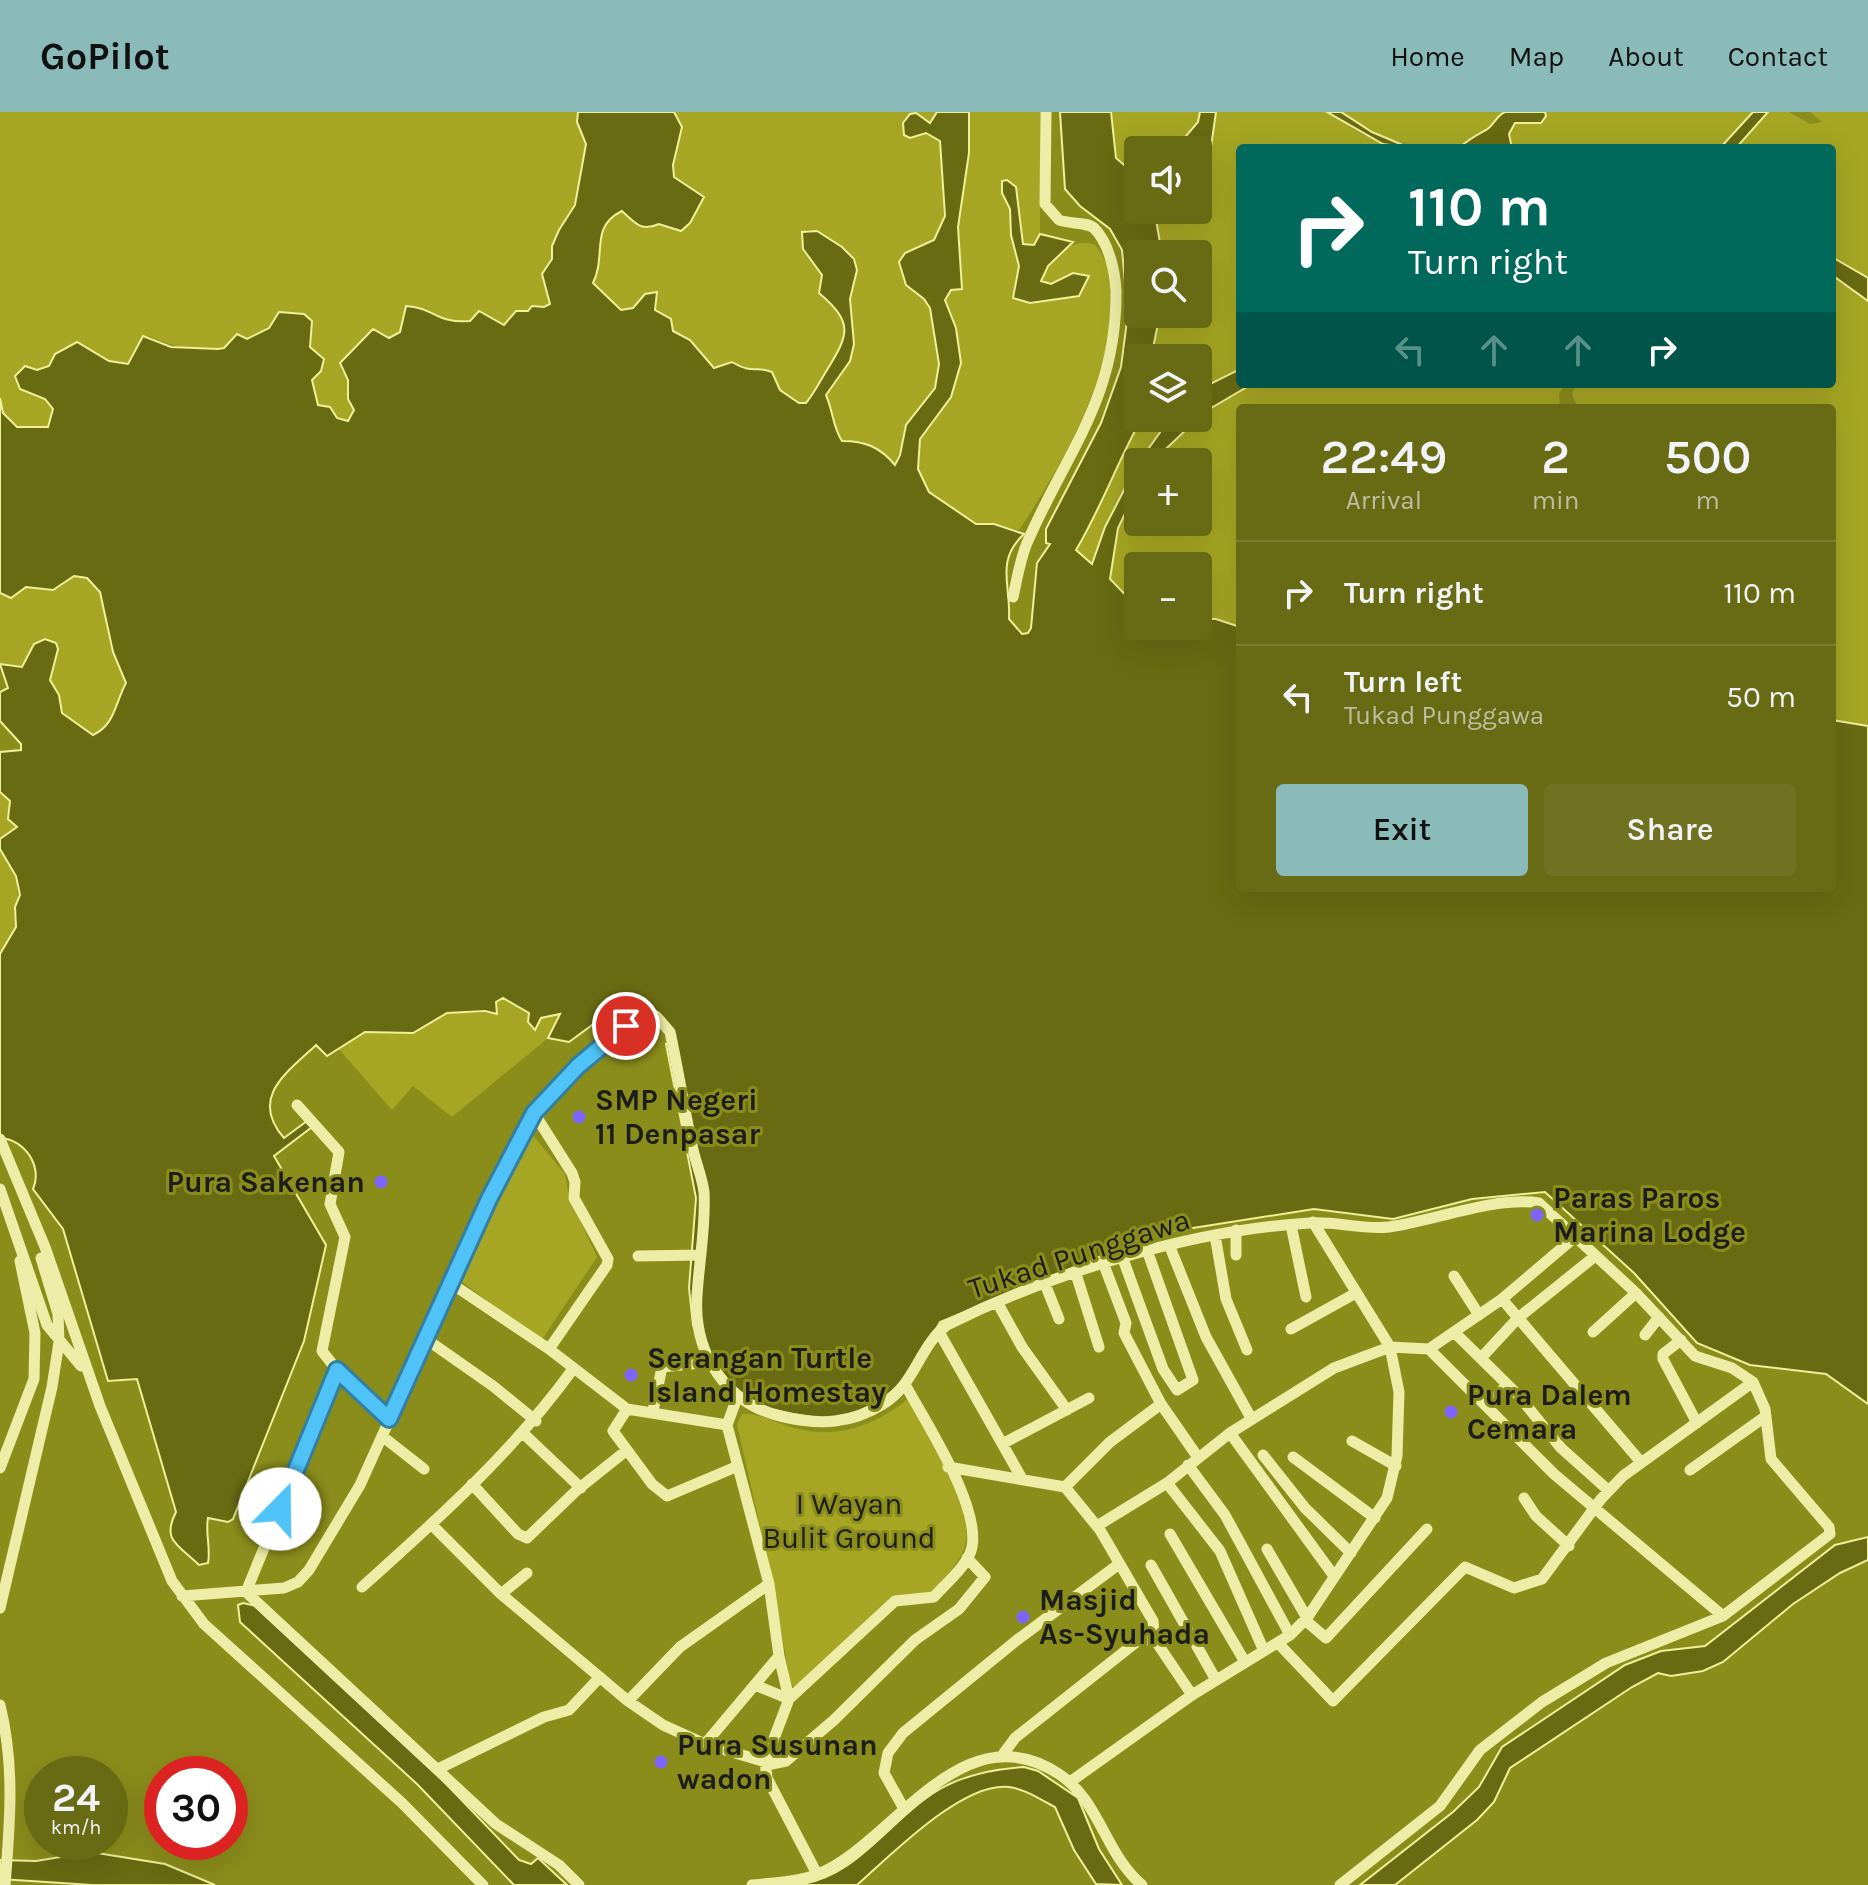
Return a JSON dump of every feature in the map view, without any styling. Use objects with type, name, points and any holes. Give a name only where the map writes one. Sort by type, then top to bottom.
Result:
[{"type":"street","points":[[1013,597],[1027,543],[1070,463],[1097,401],[1111,353],[1116,308],[1115,273],[1097,233],[1088,224],[1059,220],[1045,204],[1046,112]]},
{"type":"street","name":"Tukad Punggawa","points":[[182,1596],[284,1588],[303,1577],[360,1485],[489,1199],[534,1113],[578,1066],[640,1018],[656,1016],[662,1019],[670,1032],[702,1182],[697,1314],[710,1362],[737,1398],[774,1415],[833,1422],[858,1417],[883,1404],[906,1386],[939,1332],[951,1323],[1045,1284],[1123,1259],[1215,1235],[1313,1222],[1384,1227],[1532,1202],[1545,1206],[1594,1257],[1636,1293],[1698,1358],[1732,1368],[1753,1382]]},
{"type":"street","points":[[297,1105],[339,1152],[330,1204],[345,1237],[322,1351],[337,1370],[389,1419]]},
{"type":"street","points":[[534,1113],[572,1173],[574,1198],[608,1259],[602,1273],[549,1349]]},
{"type":"street","points":[[0,1139],[45,1247],[100,1406],[159,1555],[182,1596],[204,1624],[402,1803],[483,1885]]},
{"type":"street","points":[[0,1189],[15,1239],[35,1333],[34,1379],[0,1468]]},
{"type":"street","points":[[0,1608],[46,1416],[59,1342],[58,1314],[24,1200]]},
{"type":"street","points":[[1070,1782],[1192,1695],[1290,1635],[1306,1619],[1387,1498],[1396,1466],[1399,1392],[1390,1347],[1313,1222]]},
{"type":"street","points":[[1291,1225],[1306,1297]]},
{"type":"street","points":[[1236,1230],[1236,1255]]},
{"type":"street","points":[[1215,1235],[1226,1299],[1247,1350]]},
{"type":"street","points":[[1097,1526],[1167,1483],[1192,1460],[1251,1418],[1334,1368],[1390,1347],[1429,1349],[1502,1299],[1575,1237]]},
{"type":"street","points":[[15,1239],[35,1284],[47,1325],[59,1342],[76,1356],[100,1406]]},
{"type":"street","points":[[1170,1247],[1206,1337],[1251,1418]]},
{"type":"street","points":[[1123,1259],[1163,1369],[1175,1389],[1191,1384],[1193,1379],[1148,1253]]},
{"type":"street","points":[[638,1256],[701,1255]]},
{"type":"street","points":[[1481,1358],[1518,1318],[1594,1257]]},
{"type":"street","points":[[1104,1265],[1126,1323],[1124,1333],[1144,1375],[1290,1635]]},
{"type":"street","points":[[1076,1274],[1099,1347]]},
{"type":"street","points":[[1454,1276],[1479,1315]]},
{"type":"street","points":[[452,1284],[549,1349],[627,1409],[727,1425]]},
{"type":"street","points":[[1045,1284],[1059,1319]]},
{"type":"street","points":[[1291,1329],[1356,1293]]},
{"type":"street","points":[[1593,1332],[1636,1293]]},
{"type":"street","points":[[1502,1299],[1640,1461]]},
{"type":"street","points":[[997,1302],[1022,1347],[1067,1410]]},
{"type":"street","points":[[1126,1323],[1143,1317]]},
{"type":"street","points":[[1645,1335],[1659,1317]]},
{"type":"street","points":[[939,1332],[1021,1477]]},
{"type":"street","points":[[1454,1332],[1507,1385],[1561,1448],[1608,1490]]},
{"type":"street","points":[[426,1339],[536,1421]]},
{"type":"street","points":[[1681,1340],[1663,1354],[1663,1359],[1697,1423]]},
{"type":"street","points":[[1429,1349],[1594,1509],[1723,1616]]},
{"type":"street","points":[[653,1411],[662,1367],[710,1362]]},
{"type":"street","points":[[362,1587],[432,1525],[524,1434],[573,1369]]},
{"type":"street","points":[[1144,1375],[1163,1369]]},
{"type":"street","points":[[337,1370],[246,1592],[440,1768],[496,1824],[559,1865],[579,1885]]},
{"type":"street","points":[[1278,1643],[1333,1701],[1461,1569],[1470,1567],[1506,1586],[1527,1586],[1551,1571],[1608,1490],[1640,1461],[1753,1382],[1766,1416],[1771,1459],[1829,1527],[1830,1534],[1723,1616],[1692,1631],[1627,1653],[1542,1702],[1480,1750],[1440,1806],[1340,1885]]},
{"type":"street","points":[[1493,1400],[1507,1385]]},
{"type":"street","points":[[817,1874],[767,1778],[765,1762],[789,1699],[895,1601],[934,1597],[967,1558],[972,1545],[970,1526],[948,1467],[906,1386]]},
{"type":"street","points":[[737,1398],[727,1425],[769,1584],[779,1656],[789,1699]]},
{"type":"street","points":[[1004,1443],[1089,1398]]},
{"type":"street","points":[[1065,1487],[1110,1442],[1161,1404]]},
{"type":"street","points":[[627,1409],[613,1428],[652,1484],[667,1496],[738,1466]]},
{"type":"street","points":[[1690,1470],[1766,1416]]},
{"type":"street","points":[[1230,1433],[1334,1576]]},
{"type":"street","points":[[524,1434],[581,1488]]},
{"type":"street","points":[[382,1436],[424,1469]]},
{"type":"street","points":[[1352,1441],[1396,1466]]},
{"type":"street","points":[[472,1484],[524,1538],[627,1450]]},
{"type":"street","points":[[1263,1455],[1305,1508],[1351,1553]]},
{"type":"street","points":[[1293,1457],[1375,1518]]},
{"type":"street","points":[[948,1467],[1021,1477],[1065,1487],[1097,1526],[1153,1621],[1155,1640],[1192,1695]]},
{"type":"street","points":[[1167,1483],[1220,1551],[1264,1651]]},
{"type":"street","points":[[1524,1498],[1536,1516],[1569,1546]]},
{"type":"street","points":[[432,1525],[501,1594],[628,1701],[663,1725],[705,1744],[765,1762],[786,1761],[862,1696],[915,1640],[969,1599],[985,1579],[967,1558]]},
{"type":"street","points":[[1267,1549],[1306,1619],[1322,1637],[1327,1637],[1427,1529]]},
{"type":"street","points":[[1170,1534],[1245,1662]]},
{"type":"street","points":[[903,1807],[884,1773],[888,1753],[903,1733],[1017,1640],[1119,1564]]},
{"type":"street","points":[[1151,1565],[1216,1680]]},
{"type":"street","points":[[501,1594],[527,1573]]},
{"type":"street","points":[[628,1701],[680,1647],[769,1584]]},
{"type":"street","points":[[1001,1757],[1015,1738],[1139,1640],[1155,1640]]},
{"type":"street","points":[[705,1744],[779,1656]]},
{"type":"street","points":[[440,1768],[544,1717],[569,1710],[600,1677]]},
{"type":"street","points":[[755,1685],[789,1699]]},
{"type":"street","points":[[0,1705],[9,1742],[10,1824],[5,1885]]},
{"type":"street","points":[[752,1885],[817,1874],[858,1848],[903,1807],[952,1774],[1001,1757],[1016,1756],[1036,1761],[1070,1782],[1088,1803],[1117,1856],[1142,1885]]},
{"type":"green space","points":[[0,112],[578,112],[577,122],[586,144],[575,205],[554,241],[552,259],[542,274],[550,303],[504,325],[480,311],[470,321],[457,322],[441,318],[425,307],[400,332],[340,369],[349,380],[348,399],[354,410],[349,421],[337,418],[314,400],[312,380],[321,371],[310,347],[312,321],[303,314],[279,313],[253,337],[219,348],[183,347],[149,336],[129,364],[109,361],[77,342],[55,355],[49,366],[37,370],[20,389],[45,399],[53,409],[48,428],[17,427],[3,413],[0,398]]},
{"type":"green space","points":[[674,112],[937,112],[931,123],[916,113],[904,123],[903,129],[915,137],[926,133],[940,141],[944,221],[938,236],[902,267],[906,285],[930,308],[939,370],[933,394],[913,415],[894,466],[861,441],[842,441],[835,425],[826,395],[850,361],[854,344],[850,299],[855,282],[854,259],[817,231],[806,229],[803,249],[822,275],[820,293],[839,313],[844,329],[840,347],[806,403],[799,404],[780,390],[772,372],[708,365],[690,340],[673,331],[671,319],[654,310],[657,293],[645,294],[633,308],[621,310],[593,282],[602,234],[612,218],[622,211],[649,228],[659,224],[681,231],[690,223],[704,197],[674,177],[673,165],[682,128]]},
{"type":"green space","points":[[969,112],[1040,112],[1040,234],[1034,245],[1023,244],[1016,187],[1008,180],[1002,182],[1002,193],[1010,209],[1011,235],[1019,266],[1013,298],[1030,303],[1073,298],[1062,278],[1046,285],[1041,275],[1065,250],[1078,244],[1095,245],[1110,274],[1113,309],[1107,349],[1094,390],[1056,470],[1019,530],[976,524],[929,492],[918,469],[920,439],[953,392],[949,311],[945,300],[951,290],[962,289],[958,227],[969,153]]},
{"type":"green space","points":[[1111,112],[1200,112],[1198,122],[1186,136],[1124,136],[1124,165],[1116,158]]},
{"type":"green space","points":[[1216,112],[1327,112],[1384,144],[1236,144],[1236,371],[1212,383],[1212,344],[1154,344],[1157,328],[1212,328],[1212,240],[1160,240],[1157,224],[1212,224],[1212,140]]},
{"type":"green space","points":[[1341,112],[1505,112],[1489,128],[1464,144],[1406,144],[1371,130]]},
{"type":"green space","points":[[1545,112],[1753,112],[1724,144],[1511,144],[1509,134],[1515,123],[1533,124],[1546,116]]},
{"type":"green space","points":[[1768,112],[1789,112],[1810,124],[1822,122],[1810,112],[1868,112],[1868,278],[1836,259],[1836,144],[1740,144]]},
{"type":"green space","points":[[1836,278],[1868,301],[1868,726],[1836,721],[1836,404],[1576,404],[1572,394],[1574,388],[1836,388]]},
{"type":"green space","points":[[1245,388],[1563,388],[1559,394],[1560,404],[1236,404],[1236,626],[1212,619],[1212,552],[1124,552],[1124,594],[1110,580],[1118,528],[1124,516],[1124,536],[1212,536],[1212,448],[1167,448],[1184,432],[1212,432],[1212,407]]},
{"type":"green space","points":[[1135,432],[1160,432],[1149,448],[1127,448]]},
{"type":"green space","points":[[1124,454],[1124,490],[1092,565],[1076,551]]},
{"type":"green space","points":[[74,576],[86,578],[100,592],[113,652],[126,683],[110,719],[93,735],[62,713],[59,695],[50,680],[58,650],[22,667],[0,664],[0,593],[12,598],[26,587],[53,590]]},
{"type":"green space","points":[[0,792],[10,801],[18,827],[0,839]]},
{"type":"green space","points":[[0,849],[12,865],[18,907],[15,929],[0,954]]},
{"type":"green space","points":[[503,998],[530,1013],[535,1029],[541,1017],[560,1013],[548,1038],[452,1117],[413,1086],[392,1110],[338,1048],[365,1032],[413,1033],[447,1013],[497,1013],[496,1002]]},
{"type":"green space","points":[[531,1133],[565,1174],[569,1197],[597,1257],[541,1341],[457,1278]]},
{"type":"green space","name":"I Wayan Bulit Ground","points":[[910,1397],[955,1491],[966,1528],[964,1549],[952,1569],[931,1593],[896,1596],[796,1688],[791,1686],[773,1584],[737,1424],[742,1414],[749,1414],[811,1431],[841,1431],[870,1422]]},
{"type":"shaded area","points":[[578,112],[674,112],[682,127],[673,165],[674,177],[704,197],[690,223],[681,231],[659,224],[643,227],[622,211],[612,218],[602,233],[593,283],[621,310],[633,308],[645,294],[657,292],[655,310],[671,319],[673,331],[690,340],[714,368],[732,362],[745,368],[772,372],[780,390],[799,403],[806,403],[840,347],[844,329],[838,313],[819,293],[822,275],[803,249],[802,232],[817,231],[854,259],[857,270],[850,299],[854,344],[850,361],[826,395],[842,441],[872,446],[895,465],[906,425],[935,388],[939,364],[930,308],[906,285],[899,262],[905,253],[934,240],[945,216],[940,141],[926,133],[910,138],[904,135],[903,123],[910,114],[916,113],[930,123],[937,112],[969,112],[969,153],[958,227],[962,289],[951,290],[945,300],[956,328],[961,363],[951,397],[920,439],[918,469],[929,492],[976,524],[994,524],[1024,534],[1010,554],[1006,574],[1009,619],[1022,634],[1028,633],[1031,628],[1037,563],[1050,544],[1046,543],[1046,529],[1101,423],[1121,367],[1126,328],[1157,328],[1154,344],[1124,344],[1124,432],[1135,432],[1127,448],[1124,448],[1124,454],[1076,550],[1092,564],[1105,527],[1124,490],[1124,516],[1118,528],[1110,579],[1124,594],[1124,640],[1212,640],[1212,619],[1236,626],[1236,892],[1836,892],[1836,721],[1868,726],[1868,1404],[1826,1374],[1750,1365],[1697,1343],[1634,1273],[1545,1192],[1472,1199],[1393,1219],[1314,1209],[1155,1234],[940,1322],[909,1377],[880,1401],[839,1421],[765,1408],[723,1386],[705,1358],[693,1325],[689,1288],[696,1198],[666,1044],[670,1043],[656,1011],[636,1000],[622,1003],[569,1042],[548,1038],[560,1014],[541,1018],[535,1030],[528,1022],[529,1013],[503,998],[496,1002],[497,1014],[485,1011],[447,1013],[413,1033],[365,1032],[327,1056],[316,1045],[283,1076],[276,1087],[270,1111],[274,1124],[284,1138],[307,1121],[312,1127],[274,1156],[326,1245],[304,1341],[233,1519],[228,1522],[208,1518],[208,1563],[199,1565],[179,1547],[170,1530],[176,1512],[137,1379],[108,1381],[63,1229],[33,1189],[34,1163],[17,1143],[0,1138],[0,954],[16,927],[15,907],[20,895],[16,876],[0,849],[0,839],[17,827],[8,819],[10,801],[0,792],[0,752],[21,750],[21,744],[0,721],[0,692],[8,688],[0,664],[22,667],[34,644],[45,639],[56,643],[58,649],[50,680],[59,695],[62,713],[93,735],[110,719],[126,683],[113,652],[100,592],[87,578],[74,576],[53,590],[26,587],[11,598],[0,593],[0,398],[3,413],[17,427],[48,427],[53,409],[45,399],[20,389],[15,376],[25,366],[37,370],[49,366],[55,354],[77,342],[109,361],[128,364],[143,336],[171,347],[224,348],[237,334],[247,339],[269,328],[279,312],[304,314],[312,321],[310,347],[324,359],[321,371],[312,380],[318,405],[330,407],[337,418],[348,421],[354,410],[348,399],[348,380],[340,363],[373,329],[389,338],[400,332],[406,306],[459,321],[470,321],[479,311],[504,325],[516,311],[528,311],[532,306],[550,304],[542,274],[552,259],[552,246],[559,230],[575,205],[586,144],[577,122]]},
{"type":"shaded area","points":[[1060,112],[1111,112],[1116,158],[1124,165],[1124,224],[1157,224],[1160,240],[1124,240],[1124,271],[1122,250],[1110,229],[1080,206],[1065,189]]},
{"type":"shaded area","points":[[1200,112],[1216,112],[1212,140],[1212,136],[1186,136],[1198,122]]},
{"type":"shaded area","points":[[1327,112],[1341,112],[1372,132],[1400,144],[1383,144]]},
{"type":"shaded area","points":[[1505,112],[1545,112],[1546,116],[1541,123],[1515,123],[1509,134],[1511,144],[1464,144],[1489,128]]},
{"type":"shaded area","points":[[1753,112],[1768,112],[1740,144],[1724,144]]},
{"type":"shaded area","points":[[1007,180],[1016,187],[1023,244],[1034,245],[1040,234],[1073,242],[1048,266],[1041,281],[1051,284],[1073,273],[1089,276],[1079,296],[1030,303],[1013,298],[1019,266],[1011,235],[1010,209],[1002,193],[1002,181]]},
{"type":"shaded area","points":[[1836,259],[1868,278],[1868,301],[1836,278]]},
{"type":"shaded area","points":[[1236,371],[1236,388],[1245,388],[1212,407],[1212,383]]},
{"type":"shaded area","points":[[1160,432],[1184,432],[1167,448],[1149,448]]},
{"type":"shaded area","points":[[1868,1537],[1868,1560],[1840,1573],[1793,1604],[1723,1662],[1703,1671],[1671,1676],[1658,1673],[1632,1687],[1510,1768],[1494,1802],[1477,1820],[1395,1885],[1360,1885],[1453,1812],[1479,1787],[1502,1747],[1625,1665],[1661,1651],[1705,1646],[1835,1545]]},
{"type":"shaded area","points":[[243,1603],[260,1607],[427,1764],[519,1860],[531,1864],[538,1858],[567,1885],[514,1885],[417,1784],[240,1622],[238,1605]]},
{"type":"shaded area","points":[[1024,1767],[1038,1771],[1078,1798],[1099,1849],[1122,1885],[1096,1884],[1074,1850],[1055,1807],[1027,1792],[1009,1787],[991,1788],[949,1808],[907,1840],[857,1885],[797,1885],[819,1880],[856,1859],[940,1789],[981,1773]]},
{"type":"shaded area","points":[[128,1858],[165,1864],[215,1885],[92,1885],[0,1879],[0,1860]]},
{"type":"place","name":"SMP Negeri 11 Denpasar","points":[[579,1117]]},
{"type":"place","name":"Pura Sakenan","points":[[381,1182]]},
{"type":"place","name":"Paras Paros Marina Lodge","points":[[1537,1215]]},
{"type":"place","name":"Serangan Turtle Island Homestay","points":[[631,1375]]},
{"type":"place","name":"Pura Dalem Cemara","points":[[1451,1412]]},
{"type":"place","name":"Masjid As-Syuhada","points":[[1023,1617]]},
{"type":"place","name":"Pura Susunan wadon","points":[[661,1762]]},
{"type":"route","points":[[280,1509],[337,1370],[389,1419],[489,1199],[534,1113],[578,1066],[626,1026]]}]
